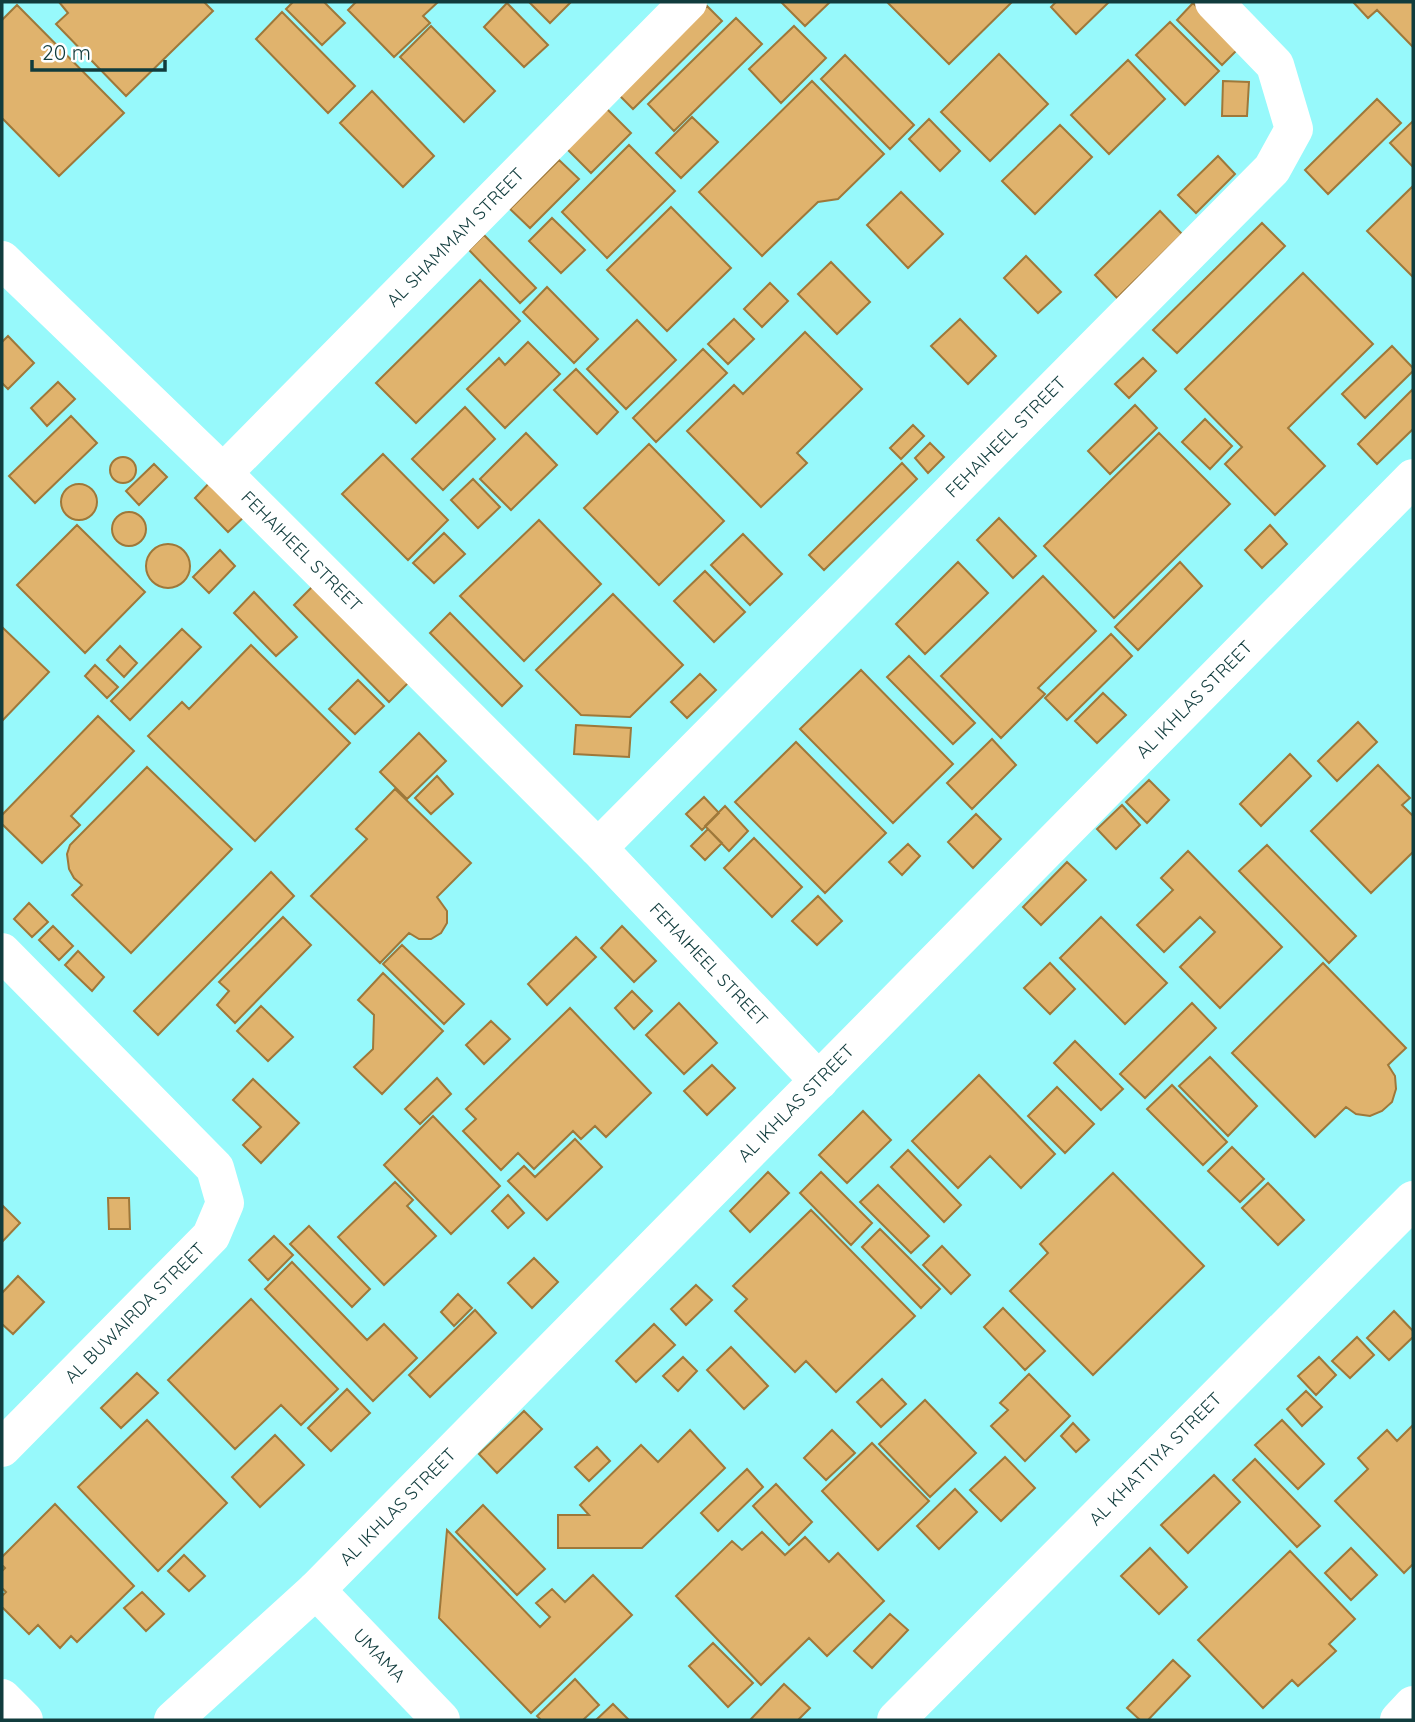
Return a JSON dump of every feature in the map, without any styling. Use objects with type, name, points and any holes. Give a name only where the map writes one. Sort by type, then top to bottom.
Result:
[{"type":"street","name":"AL SHAMMAM STREET","points":[[223,472],[688,2]]},
{"type":"street","name":"FEHAIHEEL STREET","points":[[598,848],[1272,169],[1294,129],[1275,65],[1214,2]]},
{"type":"street","name":"FEHAIHEEL STREET","points":[[2,260],[223,472],[598,848],[819,1081]]},
{"type":"street","name":"AL IKHLAS STREET","points":[[173,1720],[316,1590],[1413,478]]},
{"type":"street","name":"AL BUWAIRDA STREET","points":[[2,952],[215,1168],[225,1203],[211,1236],[2,1448]]},
{"type":"street","name":"AL KHATTIYA STREET","points":[[896,1720],[1413,1200]]},
{"type":"street","name":"UMAMA","points":[[316,1590],[442,1720]]},
{"type":"street","points":[[2,1698],[24,1720]]},
{"type":"street","points":[[1399,1720],[1413,1705]]},
{"type":"building","points":[[59,2],[204,2],[213,11],[126,96],[56,24],[68,13]]},
{"type":"building","points":[[293,2],[324,2],[345,23],[322,45],[286,9]]},
{"type":"building","points":[[356,2],[438,2],[423,16],[430,23],[394,57],[348,10]]},
{"type":"building","points":[[529,2],[571,2],[550,23]]},
{"type":"building","points":[[781,2],[830,2],[805,26]]},
{"type":"building","points":[[887,2],[1012,2],[949,64]]},
{"type":"building","points":[[1056,2],[1109,2],[1076,34],[1051,7]]},
{"type":"building","points":[[1353,2],[1413,2],[1413,45],[1377,10],[1368,18]]},
{"type":"building","points":[[507,3],[548,45],[524,67],[484,27]]},
{"type":"building","points":[[1193,3],[1238,49],[1222,65],[1177,20]]},
{"type":"building","points":[[17,5],[124,113],[59,176],[2,118],[2,20]]},
{"type":"building","points":[[707,6],[722,21],[633,109],[618,94]]},
{"type":"building","points":[[282,12],[355,86],[328,113],[256,39]]},
{"type":"building","points":[[736,18],[762,44],[674,131],[648,104]]},
{"type":"building","points":[[1170,22],[1219,71],[1185,105],[1136,55]]},
{"type":"building","points":[[431,26],[495,91],[464,122],[400,57]]},
{"type":"building","points":[[794,26],[826,58],[781,103],[749,69]]},
{"type":"building","points":[[999,54],[1048,104],[990,161],[941,112]]},
{"type":"building","points":[[845,55],[914,125],[890,149],[821,79]]},
{"type":"building","points":[[1128,60],[1165,99],[1109,154],[1071,115]]},
{"type":"building","points":[[812,81],[884,154],[838,199],[818,202],[762,256],[699,192]]},
{"type":"building","points":[[1223,81],[1249,82],[1247,116],[1222,116]]},
{"type":"building","points":[[372,91],[434,156],[403,187],[340,123]]},
{"type":"building","points":[[1377,99],[1401,123],[1328,194],[1305,170]]},
{"type":"building","points":[[606,108],[631,133],[591,173],[566,148]]},
{"type":"building","points":[[692,117],[718,142],[681,178],[656,153]]},
{"type":"building","points":[[929,119],[960,151],[940,171],[909,139]]},
{"type":"building","points":[[1413,121],[1413,167],[1390,143]]},
{"type":"building","points":[[1060,125],[1092,157],[1035,214],[1002,181]]},
{"type":"building","points":[[629,145],[675,191],[607,258],[562,212]]},
{"type":"building","points":[[1218,156],[1235,174],[1196,213],[1178,195]]},
{"type":"building","points":[[559,160],[579,179],[530,228],[510,209]]},
{"type":"building","points":[[1413,186],[1413,277],[1367,231]]},
{"type":"building","points":[[901,192],[943,234],[908,268],[867,225]]},
{"type":"building","points":[[671,207],[731,268],[667,331],[607,270]]},
{"type":"building","points":[[1160,211],[1182,234],[1117,298],[1095,275]]},
{"type":"building","points":[[552,218],[585,250],[561,273],[529,241]]},
{"type":"building","points":[[1262,223],[1285,246],[1177,353],[1153,330]]},
{"type":"building","points":[[484,235],[536,288],[520,303],[469,250]]},
{"type":"building","points":[[1026,256],[1061,292],[1038,313],[1004,278]]},
{"type":"building","points":[[831,262],[870,302],[837,334],[798,294]]},
{"type":"building","points":[[1303,273],[1373,344],[1288,428],[1325,466],[1275,515],[1225,464],[1242,447],[1185,389]]},
{"type":"building","points":[[480,280],[520,321],[416,423],[376,383]]},
{"type":"building","points":[[770,283],[788,301],[762,327],[744,309]]},
{"type":"building","points":[[547,287],[598,339],[574,363],[523,312]]},
{"type":"building","points":[[734,319],[754,339],[728,364],[708,344]]},
{"type":"building","points":[[960,319],[996,356],[968,384],[931,346]]},
{"type":"building","points":[[637,320],[676,360],[626,409],[587,369]]},
{"type":"building","points":[[805,332],[862,389],[797,453],[807,463],[761,507],[687,431],[734,385],[743,394]]},
{"type":"building","points":[[8,336],[34,363],[8,389],[2,383],[2,342]]},
{"type":"building","points":[[528,342],[560,374],[505,428],[467,389],[499,358],[505,365]]},
{"type":"building","points":[[1392,346],[1413,371],[1365,418],[1342,394]]},
{"type":"building","points":[[703,349],[727,373],[656,442],[633,418]]},
{"type":"building","points":[[1143,358],[1156,371],[1129,398],[1115,384]]},
{"type":"building","points":[[576,369],[618,412],[597,434],[554,390]]},
{"type":"building","points":[[58,382],[75,399],[47,426],[31,408]]},
{"type":"building","points":[[1413,389],[1413,429],[1377,464],[1358,444]]},
{"type":"building","points":[[1135,405],[1157,428],[1110,474],[1088,451]]},
{"type":"building","points":[[465,407],[495,439],[443,490],[412,459]]},
{"type":"building","points":[[71,416],[97,443],[35,503],[9,476]]},
{"type":"building","points":[[1205,419],[1232,446],[1210,469],[1182,442]]},
{"type":"building","points":[[913,425],[924,436],[901,459],[890,448]]},
{"type":"building","points":[[526,433],[557,465],[511,510],[480,479]]},
{"type":"building","points":[[1159,433],[1230,504],[1114,618],[1044,546]]},
{"type":"building","points":[[930,443],[944,457],[928,473],[915,458]]},
{"type":"building","points":[[649,444],[724,521],[659,585],[584,508]]},
{"type":"building","points":[[383,454],[448,520],[408,560],[342,494]]},
{"type":"building","points":[[123,457],[132,461],[136,470],[132,479],[123,483],[114,479],[110,470],[114,461]]},
{"type":"building","points":[[902,463],[917,479],[824,570],[809,555]]},
{"type":"building","points":[[154,464],[167,477],[139,505],[126,491]]},
{"type":"building","points":[[473,479],[500,507],[478,528],[451,500]]},
{"type":"building","points":[[212,480],[246,515],[228,532],[195,498]]},
{"type":"building","points":[[79,484],[92,489],[97,502],[92,515],[79,520],[66,515],[61,502],[66,489]]},
{"type":"building","points":[[129,512],[141,517],[146,529],[141,541],[129,546],[117,541],[112,529],[117,517]]},
{"type":"building","points":[[999,518],[1036,556],[1013,578],[977,540]]},
{"type":"building","points":[[539,520],[601,584],[524,661],[460,596]]},
{"type":"building","points":[[77,525],[145,592],[85,653],[17,585]]},
{"type":"building","points":[[1270,525],[1287,544],[1262,568],[1245,550]]},
{"type":"building","points":[[444,533],[465,554],[434,583],[413,563]]},
{"type":"building","points":[[743,534],[782,574],[750,605],[711,565]]},
{"type":"building","points":[[168,544],[184,550],[190,566],[184,582],[168,588],[152,582],[146,566],[152,550]]},
{"type":"building","points":[[220,550],[235,566],[209,593],[193,577]]},
{"type":"building","points":[[958,562],[988,593],[925,654],[896,624]]},
{"type":"building","points":[[1180,562],[1202,586],[1138,650],[1115,627]]},
{"type":"building","points":[[705,571],[745,612],[714,642],[674,601]]},
{"type":"building","points":[[1043,576],[1096,631],[1038,688],[1045,694],[1001,738],[941,676]]},
{"type":"building","points":[[317,582],[412,679],[389,702],[294,605]]},
{"type":"building","points":[[254,592],[297,637],[276,656],[234,613]]},
{"type":"building","points":[[613,594],[683,665],[630,717],[581,715],[536,670]]},
{"type":"building","points":[[450,613],[522,686],[502,706],[430,633]]},
{"type":"building","points":[[2,627],[49,672],[2,721]]},
{"type":"building","points":[[182,629],[201,647],[130,720],[111,701]]},
{"type":"building","points":[[1111,634],[1132,656],[1067,720],[1045,698]]},
{"type":"building","points":[[251,645],[350,743],[255,841],[148,736],[182,702],[189,709]]},
{"type":"building","points":[[120,646],[137,663],[124,677],[107,660]]},
{"type":"building","points":[[909,656],[975,723],[953,744],[887,677]]},
{"type":"building","points":[[95,665],[118,687],[107,698],[85,676]]},
{"type":"building","points":[[861,670],[953,764],[893,823],[800,729]]},
{"type":"building","points":[[700,674],[716,690],[687,718],[671,702]]},
{"type":"building","points":[[358,680],[384,706],[355,734],[329,709]]},
{"type":"building","points":[[1103,693],[1126,715],[1097,743],[1075,721]]},
{"type":"building","points":[[98,716],[134,751],[71,816],[80,825],[42,863],[2,824],[2,815]]},
{"type":"building","points":[[1358,722],[1377,742],[1337,781],[1318,761]]},
{"type":"building","points":[[576,725],[631,728],[629,757],[574,754]]},
{"type":"building","points":[[419,733],[446,761],[407,799],[380,772]]},
{"type":"building","points":[[992,739],[1016,765],[972,809],[947,783]]},
{"type":"building","points":[[796,742],[886,833],[825,893],[735,802]]},
{"type":"building","points":[[1290,754],[1311,776],[1261,826],[1240,804]]},
{"type":"building","points":[[1378,765],[1410,798],[1402,805],[1413,816],[1413,852],[1371,893],[1311,831]]},
{"type":"building","points":[[147,767],[232,849],[131,953],[72,895],[82,885],[69,869],[67,854],[70,845]]},
{"type":"building","points":[[437,776],[453,794],[431,814],[415,798]]},
{"type":"building","points":[[1149,780],[1169,800],[1147,823],[1126,802]]},
{"type":"building","points":[[395,789],[471,863],[437,897],[447,911],[447,923],[441,933],[431,939],[419,939],[409,933],[380,963],[311,896],[367,839],[356,829]]},
{"type":"building","points":[[704,797],[719,813],[702,830],[686,814]]},
{"type":"building","points":[[1122,805],[1140,825],[1116,849],[1097,829]]},
{"type":"building","points":[[725,806],[748,831],[729,851],[705,826]]},
{"type":"building","points":[[976,814],[1001,839],[973,868],[948,842]]},
{"type":"building","points":[[708,829],[722,843],[705,860],[691,846]]},
{"type":"building","points":[[754,838],[802,887],[772,917],[724,868]]},
{"type":"building","points":[[908,844],[920,856],[902,875],[889,862]]},
{"type":"building","points":[[1267,845],[1356,936],[1329,963],[1239,871]]},
{"type":"building","points":[[1188,851],[1282,947],[1220,1008],[1180,967],[1215,932],[1200,917],[1164,952],[1137,925],[1173,890],[1161,878]]},
{"type":"building","points":[[1067,862],[1086,880],[1041,925],[1023,907]]},
{"type":"building","points":[[271,872],[294,896],[158,1035],[134,1011]]},
{"type":"building","points":[[818,896],[842,921],[817,945],[792,921]]},
{"type":"building","points":[[29,903],[48,922],[32,937],[14,919]]},
{"type":"building","points":[[283,917],[311,945],[235,1023],[217,1005],[229,991],[219,982]]},
{"type":"building","points":[[1101,917],[1167,983],[1125,1024],[1060,958]]},
{"type":"building","points":[[53,926],[73,946],[59,960],[39,940]]},
{"type":"building","points":[[622,926],[656,961],[634,982],[601,948]]},
{"type":"building","points":[[576,937],[596,957],[547,1005],[528,984]]},
{"type":"building","points":[[402,945],[464,1004],[444,1024],[383,964]]},
{"type":"building","points":[[78,951],[104,977],[92,991],[65,965]]},
{"type":"building","points":[[1050,963],[1075,989],[1050,1014],[1024,988]]},
{"type":"building","points":[[1323,963],[1406,1048],[1388,1065],[1395,1076],[1396,1089],[1392,1102],[1382,1111],[1370,1116],[1356,1114],[1346,1107],[1315,1137],[1232,1053]]},
{"type":"building","points":[[383,973],[443,1031],[382,1094],[354,1067],[373,1049],[374,1015],[358,1000]]},
{"type":"building","points":[[632,991],[652,1011],[634,1029],[615,1008]]},
{"type":"building","points":[[679,1003],[717,1043],[684,1074],[646,1035]]},
{"type":"building","points":[[1192,1003],[1216,1028],[1145,1098],[1120,1074]]},
{"type":"building","points":[[261,1006],[293,1037],[268,1061],[237,1031]]},
{"type":"building","points":[[570,1008],[651,1093],[606,1137],[595,1126],[581,1139],[573,1131],[534,1169],[518,1153],[501,1170],[463,1131],[476,1119],[466,1109]]},
{"type":"building","points":[[491,1021],[510,1039],[484,1064],[466,1045]]},
{"type":"building","points":[[1075,1041],[1123,1089],[1101,1110],[1054,1063]]},
{"type":"building","points":[[1210,1057],[1257,1106],[1228,1136],[1179,1086]]},
{"type":"building","points":[[712,1065],[735,1088],[707,1115],[684,1091]]},
{"type":"building","points":[[979,1075],[1055,1154],[1021,1188],[990,1156],[958,1188],[912,1141]]},
{"type":"building","points":[[437,1078],[451,1094],[420,1124],[405,1109]]},
{"type":"building","points":[[253,1079],[299,1123],[261,1163],[243,1145],[261,1127],[233,1100]]},
{"type":"building","points":[[1172,1085],[1227,1142],[1203,1165],[1147,1109]]},
{"type":"building","points":[[1057,1087],[1094,1124],[1065,1153],[1028,1116]]},
{"type":"building","points":[[863,1111],[891,1140],[847,1183],[819,1155]]},
{"type":"building","points":[[433,1116],[500,1186],[451,1234],[384,1165]]},
{"type":"building","points":[[575,1139],[602,1167],[547,1220],[508,1181],[524,1166],[535,1177]]},
{"type":"building","points":[[1232,1147],[1264,1179],[1240,1202],[1208,1171]]},
{"type":"building","points":[[908,1150],[961,1205],[944,1222],[891,1167]]},
{"type":"building","points":[[768,1172],[789,1193],[750,1232],[730,1211]]},
{"type":"building","points":[[821,1172],[872,1223],[851,1245],[800,1193]]},
{"type":"building","points":[[1113,1173],[1204,1266],[1093,1375],[1010,1291],[1048,1253],[1040,1244]]},
{"type":"building","points":[[395,1182],[413,1200],[407,1206],[436,1236],[384,1285],[338,1237]]},
{"type":"building","points":[[1268,1183],[1304,1220],[1278,1245],[1242,1208]]},
{"type":"building","points":[[878,1185],[929,1236],[911,1253],[860,1202]]},
{"type":"building","points":[[508,1195],[524,1213],[508,1228],[492,1211]]},
{"type":"building","points":[[108,1198],[129,1198],[130,1229],[109,1229]]},
{"type":"building","points":[[2,1205],[20,1223],[2,1242]]},
{"type":"building","points":[[811,1210],[915,1316],[836,1392],[806,1361],[795,1372],[735,1311],[747,1299],[733,1286]]},
{"type":"building","points":[[309,1226],[370,1289],[352,1307],[290,1244]]},
{"type":"building","points":[[880,1229],[940,1289],[921,1308],[862,1247]]},
{"type":"building","points":[[274,1236],[293,1255],[268,1280],[249,1260]]},
{"type":"building","points":[[942,1246],[970,1275],[951,1294],[923,1265]]},
{"type":"building","points":[[534,1258],[558,1282],[532,1308],[508,1283]]},
{"type":"building","points":[[292,1262],[367,1340],[384,1324],[417,1358],[373,1401],[265,1289]]},
{"type":"building","points":[[18,1276],[44,1302],[13,1334],[2,1324],[2,1293]]},
{"type":"building","points":[[696,1285],[712,1300],[686,1325],[671,1309]]},
{"type":"building","points":[[458,1294],[472,1308],[454,1326],[441,1312]]},
{"type":"building","points":[[251,1299],[338,1389],[301,1425],[281,1405],[235,1449],[168,1380]]},
{"type":"building","points":[[1003,1308],[1045,1351],[1025,1370],[984,1327]]},
{"type":"building","points":[[475,1310],[496,1333],[430,1397],[409,1375]]},
{"type":"building","points":[[1394,1311],[1413,1331],[1413,1337],[1389,1360],[1367,1338]]},
{"type":"building","points":[[654,1324],[675,1345],[636,1382],[616,1361]]},
{"type":"building","points":[[1357,1337],[1374,1355],[1350,1378],[1332,1361]]},
{"type":"building","points":[[731,1347],[768,1386],[744,1409],[707,1370]]},
{"type":"building","points":[[683,1357],[697,1371],[678,1391],[663,1376]]},
{"type":"building","points":[[1319,1357],[1336,1375],[1316,1395],[1298,1376]]},
{"type":"building","points":[[137,1373],[158,1393],[121,1428],[101,1408]]},
{"type":"building","points":[[1029,1374],[1070,1416],[1025,1461],[991,1426],[1008,1410],[1000,1403]]},
{"type":"building","points":[[882,1379],[906,1404],[881,1427],[857,1402]]},
{"type":"building","points":[[347,1389],[370,1413],[331,1451],[308,1428]]},
{"type":"building","points":[[1306,1391],[1322,1407],[1302,1426],[1287,1409]]},
{"type":"building","points":[[925,1400],[976,1453],[930,1497],[879,1444]]},
{"type":"building","points":[[524,1411],[542,1429],[497,1473],[479,1454]]},
{"type":"building","points":[[147,1420],[227,1503],[158,1571],[78,1487]]},
{"type":"building","points":[[1282,1420],[1324,1464],[1298,1489],[1255,1445]]},
{"type":"building","points":[[1073,1423],[1089,1440],[1076,1452],[1061,1436]]},
{"type":"building","points":[[1413,1425],[1413,1564],[1404,1573],[1335,1501],[1368,1469],[1358,1458],[1387,1430],[1397,1441]]},
{"type":"building","points":[[690,1430],[725,1468],[642,1548],[558,1548],[558,1515],[589,1515],[580,1505],[641,1445],[658,1462]]},
{"type":"building","points":[[832,1430],[855,1453],[826,1480],[804,1458]]},
{"type":"building","points":[[275,1435],[304,1465],[260,1507],[232,1477]]},
{"type":"building","points":[[872,1443],[929,1501],[878,1550],[822,1491]]},
{"type":"building","points":[[597,1447],[610,1461],[589,1481],[575,1467]]},
{"type":"building","points":[[1005,1457],[1035,1488],[1001,1521],[970,1490]]},
{"type":"building","points":[[1255,1459],[1320,1526],[1297,1547],[1233,1480]]},
{"type":"building","points":[[747,1469],[763,1487],[718,1531],[701,1513]]},
{"type":"building","points":[[1214,1475],[1240,1502],[1188,1553],[1161,1525]]},
{"type":"building","points":[[776,1484],[812,1522],[789,1545],[753,1506]]},
{"type":"building","points":[[955,1489],[977,1512],[939,1549],[917,1526]]},
{"type":"building","points":[[55,1504],[134,1586],[77,1642],[71,1636],[60,1648],[38,1625],[29,1634],[2,1607],[2,1596],[6,1592],[2,1588],[2,1571],[5,1568],[2,1565],[2,1557]]},
{"type":"building","points":[[483,1505],[545,1569],[517,1595],[456,1532]]},
{"type":"building","points":[[447,1530],[540,1627],[550,1617],[536,1603],[552,1589],[565,1602],[593,1575],[632,1615],[531,1713],[439,1618]]},
{"type":"building","points":[[762,1532],[785,1555],[805,1537],[829,1562],[838,1553],[884,1601],[827,1656],[809,1638],[761,1685],[676,1596],[732,1541],[742,1550]]},
{"type":"building","points":[[1150,1548],[1187,1587],[1159,1614],[1121,1576]]},
{"type":"building","points":[[1351,1548],[1377,1575],[1351,1600],[1325,1573]]},
{"type":"building","points":[[1290,1551],[1355,1619],[1329,1644],[1336,1651],[1298,1686],[1292,1680],[1263,1708],[1198,1640]]},
{"type":"building","points":[[184,1555],[205,1576],[189,1591],[168,1571]]},
{"type":"building","points":[[142,1592],[164,1614],[146,1631],[124,1608]]},
{"type":"building","points":[[890,1614],[908,1630],[872,1668],[854,1651]]},
{"type":"building","points":[[713,1643],[753,1683],[728,1707],[689,1666]]},
{"type":"building","points":[[1173,1660],[1190,1676],[1148,1720],[1140,1720],[1127,1708]]},
{"type":"building","points":[[575,1679],[599,1705],[583,1720],[541,1720],[537,1716]]},
{"type":"building","points":[[784,1684],[810,1708],[798,1720],[750,1720]]},
{"type":"building","points":[[613,1704],[629,1720],[596,1720]]}]
